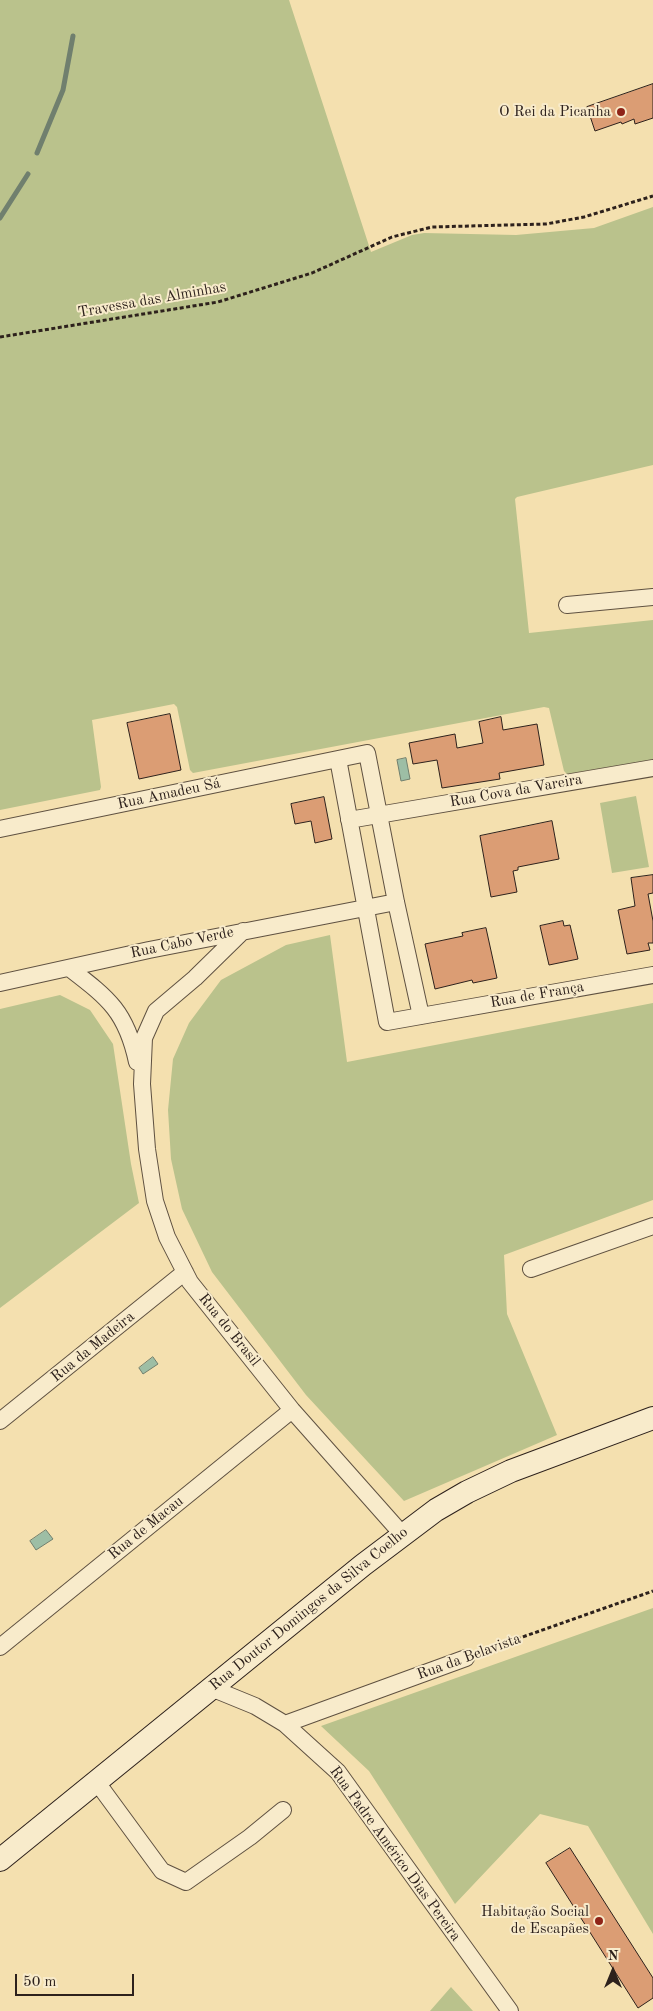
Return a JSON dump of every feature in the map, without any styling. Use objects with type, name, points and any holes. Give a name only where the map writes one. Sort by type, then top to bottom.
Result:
[{"type":"street","points":[[567,605],[653,597]]},
{"type":"street","name":"Rua Amadeu Sá","points":[[0,829],[368,753],[380,814]]},
{"type":"street","points":[[338,759],[366,907]]},
{"type":"street","name":"Rua Cova da Vareira","points":[[349,820],[653,768]]},
{"type":"street","points":[[380,814],[396,902],[421,1016]]},
{"type":"street","name":"Rua Cabo Verde","points":[[0,983],[243,931],[396,902]]},
{"type":"street","name":"Rua de França","points":[[366,907],[387,1022],[653,975]]},
{"type":"street","name":"Rua do Brasil","points":[[243,931],[195,978],[156,1011],[144,1038],[142,1084],[147,1149],[155,1201],[167,1237],[190,1282],[292,1410],[402,1534]]},
{"type":"street","name":"Rua do Brasil","points":[[69,968],[97,990],[117,1010],[132,1038],[142,1084]]},
{"type":"street","points":[[531,1269],[653,1226]]},
{"type":"street","name":"Rua da Madeira","points":[[0,1421],[185,1272]]},
{"type":"street","name":"Rua de Macau","points":[[0,1647],[292,1410]]},
{"type":"street","name":"Rua Doutor Domingos da Silva Coelho","points":[[0,1860],[402,1534],[436,1510],[467,1492],[511,1471],[653,1418]]},
{"type":"street","name":"Rua da Belavista","points":[[285,1724],[466,1658]]},
{"type":"street","name":"Rua Padre Américo Dias Pereira","points":[[211,1688],[256,1706],[285,1724],[338,1772],[510,2011]]},
{"type":"street","points":[[96,1781],[162,1871],[186,1882],[250,1838],[284,1810]]},
{"type":"path","name":"Travessa das Alminhas","points":[[0,337],[218,302],[312,273],[392,237],[432,227],[546,224],[584,217],[653,196]]},
{"type":"path","name":"Rua da Belavista","points":[[466,1658],[653,1591]]},
{"type":"shaded area","points":[[0,0],[289,0],[371,252],[412,235],[424,233],[516,235],[594,228],[653,207],[653,465],[515,499],[529,633],[653,620],[653,760],[567,774],[564,771],[549,708],[544,707],[193,773],[190,770],[177,707],[174,704],[92,720],[100,790],[0,810]]},
{"type":"shaded area","points":[[406,758],[410,779],[401,781],[397,760]]},
{"type":"shaded area","points":[[636,796],[649,867],[612,873],[600,803]]},
{"type":"shaded area","points":[[330,935],[347,1062],[653,1003],[653,1200],[504,1255],[507,1314],[557,1435],[404,1501],[306,1395],[212,1272],[182,1209],[171,1159],[168,1110],[173,1059],[189,1023],[221,980],[286,945]]},
{"type":"shaded area","points":[[60,995],[90,1010],[113,1044],[131,1164],[139,1203],[0,1308],[0,1009]]},
{"type":"shaded area","points":[[153,1357],[158,1364],[143,1374],[139,1368]]},
{"type":"shaded area","points":[[46,1530],[53,1539],[36,1550],[30,1541]]},
{"type":"shaded area","points":[[653,1608],[653,1934],[588,1826],[540,1814],[455,1904],[369,1771],[321,1726]]},
{"type":"shaded area","points":[[451,1987],[473,2011],[430,2011]]},
{"type":"building","name":"O Rei da Picanha","points":[[653,84],[653,118],[635,124],[634,119],[595,131],[587,107]]},
{"type":"building","points":[[170,714],[181,770],[139,779],[127,723]]},
{"type":"building","points":[[501,717],[503,730],[537,724],[544,765],[499,773],[500,779],[442,788],[437,760],[413,764],[409,743],[455,734],[457,748],[483,743],[479,722]]},
{"type":"building","points":[[324,797],[332,839],[315,843],[311,821],[295,824],[291,804]]},
{"type":"building","points":[[552,821],[559,859],[518,867],[518,870],[513,871],[517,892],[491,897],[480,836]]},
{"type":"building","points":[[653,875],[653,893],[648,894],[653,921],[653,943],[648,943],[650,950],[627,954],[618,910],[635,906],[631,878]]},
{"type":"building","points":[[563,921],[564,926],[570,925],[578,959],[549,965],[540,926]]},
{"type":"building","points":[[486,928],[497,978],[473,983],[472,980],[435,989],[425,944],[463,936],[462,933]]},
{"type":"building","name":"Habitação Social de Escapães","points":[[570,1848],[653,1978],[653,1998],[638,2008],[546,1863]]},
{"type":"waterway","points":[[37,153],[63,90],[73,36]]},
{"type":"waterway","points":[[0,218],[28,174]]},
{"type":"place","name":"O Rei da Picanha","points":[[621,112]]},
{"type":"place","name":"Habitação Social de Escapães","points":[[599,1921]]}]
